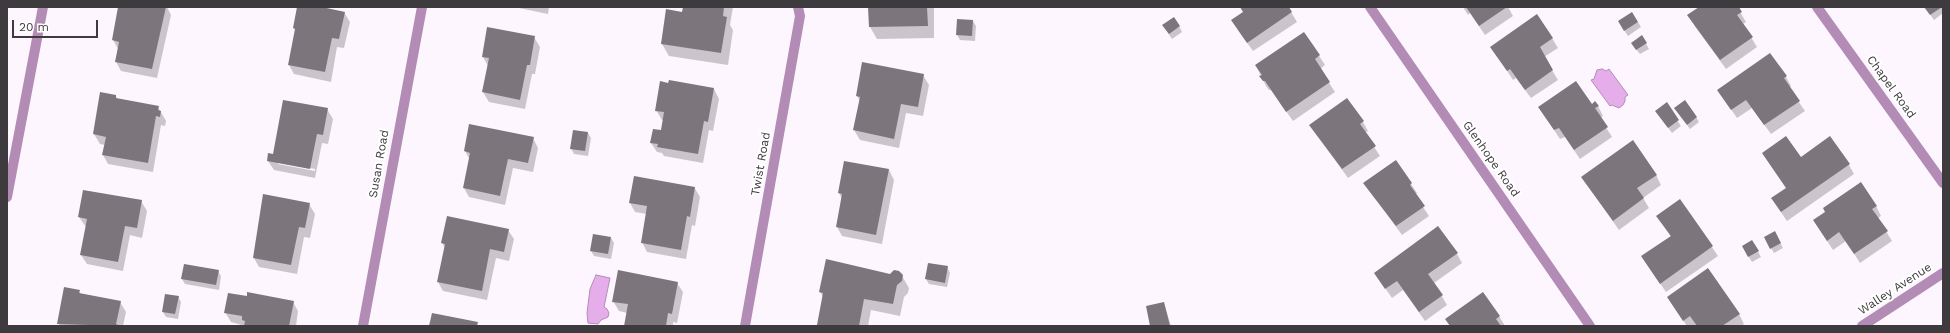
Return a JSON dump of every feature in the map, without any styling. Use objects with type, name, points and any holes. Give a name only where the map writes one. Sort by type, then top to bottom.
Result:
[{"type":"street","points":[[7,196],[43,7]]},
{"type":"street","name":"Susan Road","points":[[363,326],[422,7]]},
{"type":"street","name":"Twist Road","points":[[745,326],[800,16],[798,7]]},
{"type":"street","name":"Glenhope Road","points":[[1370,7],[1590,326]]},
{"type":"street","name":"Chapel Road","points":[[1817,7],[1943,183]]},
{"type":"street","name":"Walley Avenue","points":[[1862,326],[1943,273]]},
{"type":"shaded area","points":[[1602,69],[1606,71],[1609,69],[1628,95],[1625,97],[1623,105],[1619,108],[1612,105],[1610,106],[1591,80],[1594,79],[1597,70]]},
{"type":"shaded area","points":[[596,275],[610,278],[604,307],[609,313],[608,317],[601,320],[598,324],[588,323],[587,313],[590,289]]},
{"type":"building","points":[[118,7],[166,7],[152,69],[115,62],[119,42],[112,40]]},
{"type":"building","points":[[297,7],[322,7],[345,12],[339,39],[332,38],[325,72],[288,65],[295,29],[293,28]]},
{"type":"building","points":[[683,7],[724,7],[723,16],[727,17],[721,53],[661,44],[666,9],[682,12]]},
{"type":"building","points":[[868,7],[927,7],[928,26],[869,27]]},
{"type":"building","points":[[1240,7],[1289,7],[1292,12],[1247,43],[1231,20],[1243,12]]},
{"type":"building","points":[[1466,7],[1507,7],[1479,26]]},
{"type":"building","points":[[1699,7],[1739,7],[1742,12],[1737,15],[1753,37],[1720,60],[1687,15]]},
{"type":"building","points":[[1924,7],[1942,7],[1930,15]]},
{"type":"building","points":[[1632,12],[1638,22],[1624,31],[1618,21]]},
{"type":"building","points":[[1537,14],[1553,38],[1540,47],[1553,70],[1525,90],[1510,69],[1507,71],[1490,47]]},
{"type":"building","points":[[1174,17],[1180,26],[1169,34],[1162,25]]},
{"type":"building","points":[[957,19],[973,20],[972,36],[956,35]]},
{"type":"building","points":[[487,27],[535,36],[530,65],[527,65],[520,100],[482,92],[489,58],[482,57]]},
{"type":"building","points":[[1304,32],[1320,55],[1315,59],[1330,82],[1286,112],[1265,81],[1263,81],[1259,76],[1262,75],[1255,65]]},
{"type":"building","points":[[1642,35],[1647,43],[1636,50],[1631,43]]},
{"type":"building","points":[[1770,53],[1787,76],[1784,78],[1800,101],[1764,125],[1746,100],[1731,110],[1717,90]]},
{"type":"building","points":[[862,62],[924,74],[918,107],[901,104],[894,139],[853,130],[860,97],[856,96]]},
{"type":"building","points":[[669,80],[714,88],[708,122],[704,121],[698,154],[657,147],[658,144],[650,143],[653,129],[661,130],[664,112],[655,111],[660,81],[668,83]]},
{"type":"building","points":[[1576,81],[1592,104],[1595,101],[1599,106],[1595,108],[1608,127],[1574,150],[1559,128],[1554,130],[1538,107]]},
{"type":"building","points":[[100,92],[116,95],[116,98],[159,106],[158,110],[161,111],[160,117],[156,116],[148,163],[102,155],[106,137],[93,134]]},
{"type":"building","points":[[1347,98],[1364,121],[1360,124],[1376,146],[1342,169],[1309,125]]},
{"type":"building","points":[[283,100],[328,108],[323,135],[317,134],[310,169],[267,161],[268,153],[273,154]]},
{"type":"building","points":[[1685,100],[1697,117],[1687,125],[1674,108]]},
{"type":"building","points":[[1667,102],[1679,120],[1668,128],[1655,111]]},
{"type":"building","points":[[469,124],[534,137],[528,163],[508,159],[500,196],[463,188],[470,153],[464,151]]},
{"type":"building","points":[[573,130],[588,132],[585,151],[570,149]]},
{"type":"building","points":[[1786,136],[1801,157],[1830,136],[1850,164],[1781,212],[1771,198],[1786,188],[1762,153]]},
{"type":"building","points":[[1633,140],[1657,175],[1637,188],[1644,198],[1613,221],[1581,177]]},
{"type":"building","points":[[1396,160],[1412,183],[1410,185],[1425,206],[1396,226],[1363,183]]},
{"type":"building","points":[[844,161],[889,169],[876,235],[836,227],[842,194],[838,193]]},
{"type":"building","points":[[634,176],[695,187],[690,217],[687,216],[681,250],[641,243],[647,206],[629,203]]},
{"type":"building","points":[[1861,182],[1877,206],[1872,209],[1888,231],[1854,254],[1839,232],[1827,241],[1813,220],[1825,212],[1823,208]]},
{"type":"building","points":[[83,190],[142,200],[137,228],[125,226],[118,262],[80,255],[87,219],[78,217]]},
{"type":"building","points":[[263,194],[310,203],[305,228],[299,227],[291,265],[253,258]]},
{"type":"building","points":[[1680,199],[1713,246],[1660,284],[1641,256],[1671,236],[1656,216]]},
{"type":"building","points":[[447,216],[509,229],[504,252],[490,249],[482,291],[437,282],[445,244],[441,243]]},
{"type":"building","points":[[1438,226],[1458,253],[1428,274],[1443,295],[1419,312],[1397,281],[1385,289],[1374,273]]},
{"type":"building","points":[[1775,231],[1781,243],[1770,249],[1764,237]]},
{"type":"building","points":[[593,234],[611,237],[608,254],[590,251]]},
{"type":"building","points":[[1752,240],[1759,251],[1748,257],[1742,246]]},
{"type":"building","points":[[826,259],[890,274],[894,270],[899,271],[903,275],[902,281],[897,285],[893,304],[864,299],[859,326],[817,325],[823,293],[819,292]]},
{"type":"building","points":[[928,263],[948,266],[945,283],[925,279]]},
{"type":"building","points":[[184,264],[219,270],[216,285],[181,279]]},
{"type":"building","points":[[1708,268],[1740,314],[1722,326],[1697,326],[1690,316],[1683,321],[1667,297]]},
{"type":"building","points":[[618,270],[678,282],[672,314],[668,313],[666,326],[624,326],[628,304],[612,302]]},
{"type":"building","points":[[64,287],[80,290],[79,293],[121,301],[116,324],[120,326],[57,324]]},
{"type":"building","points":[[247,292],[294,301],[289,326],[244,326],[245,321],[242,320],[242,316],[224,313],[228,293],[247,296]]},
{"type":"building","points":[[1483,292],[1500,316],[1496,319],[1501,326],[1450,326],[1445,319]]},
{"type":"building","points":[[165,294],[179,296],[175,314],[162,312]]},
{"type":"building","points":[[1164,302],[1170,326],[1150,326],[1146,306]]},
{"type":"building","points":[[432,313],[478,322],[477,326],[429,326]]}]
